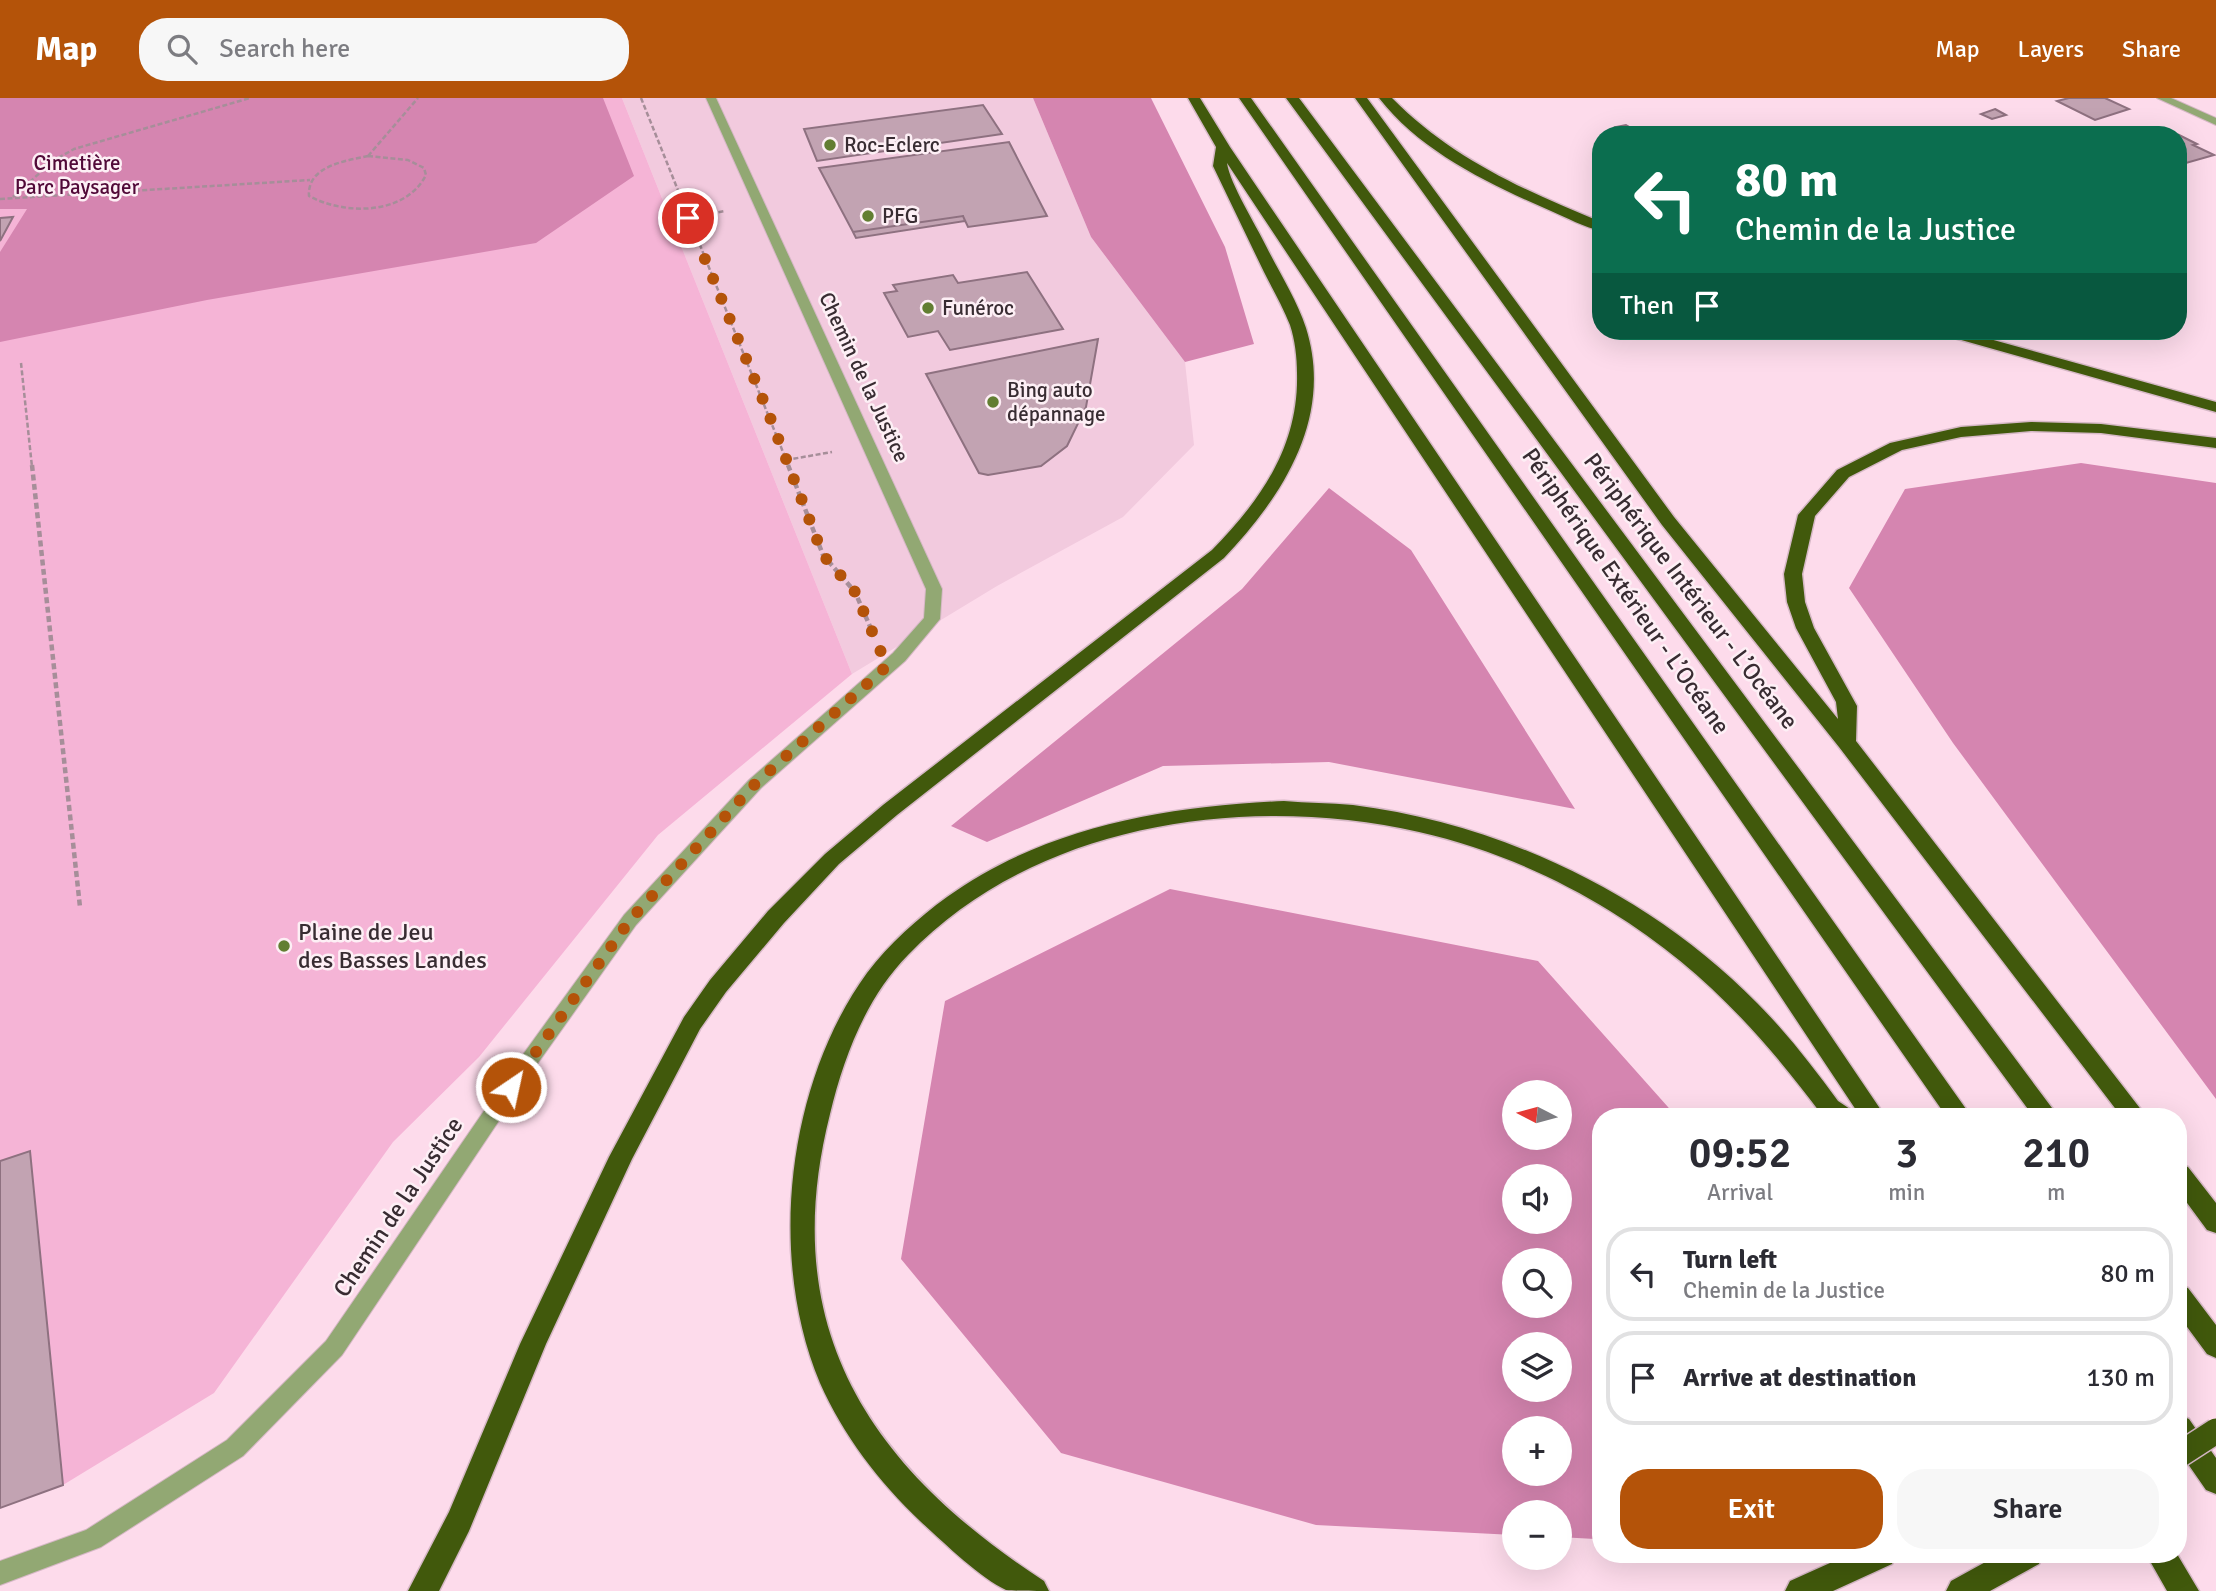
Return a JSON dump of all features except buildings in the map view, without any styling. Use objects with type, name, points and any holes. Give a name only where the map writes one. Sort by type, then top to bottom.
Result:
[{"type":"highway","points":[[1194,98],[1223,147],[1868,1108]]},
{"type":"highway","name":"Périphérique Extérieur - L’Océane","points":[[1245,98],[1953,1108]]},
{"type":"highway","name":"Périphérique Intérieur - L’Océane","points":[[1292,98],[2040,1108]]},
{"type":"highway","points":[[1361,98],[1668,521],[1846,742],[2128,1108]]},
{"type":"highway","points":[[1385,98],[1403,119],[1452,153],[1528,196],[1592,224]]},
{"type":"highway","points":[[423,1591],[460,1521],[533,1344],[621,1157],[692,1023],[718,986],[776,917],[832,859],[890,810],[1218,554],[1248,525],[1293,453],[1304,414],[1307,391],[1304,348],[1298,327],[1220,166],[1223,147]]},
{"type":"highway","points":[[1977,340],[2216,407]]},
{"type":"highway","points":[[1846,742],[1849,708],[1809,640],[1797,606],[1793,577],[1794,551],[1801,525],[1812,505],[1848,470],[1892,448],[1917,441],[1959,432],[2006,427],[2084,425],[2216,443]]},
{"type":"highway","points":[[1034,1591],[960,1540],[894,1473],[863,1433],[832,1381],[815,1324],[804,1266],[805,1204],[810,1147],[830,1067],[844,1031],[860,999],[905,943],[950,905],[990,878],[1069,843],[1142,823],[1237,810],[1294,809],[1339,812],[1415,823],[1456,834],[1513,853],[1575,881],[1633,915],[1739,998],[1830,1108]]},
{"type":"highway","points":[[2187,1184],[2216,1222]]},
{"type":"highway","points":[[2187,1307],[2216,1346]]},
{"type":"highway","points":[[2187,1450],[2216,1430]]},
{"type":"highway","points":[[2187,1439],[2215,1479]]},
{"type":"highway","points":[[1800,1591],[1864,1563]]},
{"type":"highway","points":[[1961,1591],[2012,1563]]},
{"type":"highway","points":[[2166,1563],[2184,1591]]},
{"type":"street","name":"Chemin de la Justice","points":[[0,1573],[93,1539],[234,1448],[334,1348],[526,1065],[630,920],[755,784],[887,666],[932,619],[934,589],[711,98]]},
{"type":"street","points":[[2162,98],[2216,122]]},
{"type":"path","points":[[12,198],[53,161],[74,149],[250,98]]},
{"type":"path","points":[[368,156],[418,98]]},
{"type":"path","points":[[641,98],[823,555],[855,592],[887,666]]},
{"type":"path","points":[[0,199],[310,180],[333,165],[368,156],[394,157],[415,162],[423,168],[426,175],[423,183],[402,199],[384,205],[347,209],[330,207],[309,196],[307,188],[310,180]]},
{"type":"path","points":[[22,363],[80,906]]},
{"type":"shaded area","points":[[622,98],[1033,98],[1091,237],[1185,362],[1194,445],[1123,517],[997,586],[852,674]]},
{"type":"green space","name":"Plaine de Jeu des Basses Landes","points":[[0,98],[622,98],[852,674],[658,835],[479,1057],[393,1142],[214,1393],[63,1485],[0,1508]]},
{"type":"green space","name":"Cimetière Parc Paysager","points":[[0,98],[603,98],[634,176],[536,243],[207,300],[0,342],[0,252],[27,209],[0,209]]},
{"type":"green space","points":[[1033,98],[1151,98],[1225,247],[1254,344],[1185,362],[1091,237]]},
{"type":"green space","points":[[2081,463],[2216,483],[2216,1099],[1953,743],[1849,588],[1905,489]]},
{"type":"green space","points":[[1329,488],[1411,550],[1575,809],[1329,762],[1163,766],[987,842],[951,826],[1242,589]]},
{"type":"green space","points":[[1170,889],[1538,961],[1669,1108],[1592,1108],[1592,1539],[1572,1538],[1572,1500],[1502,1500],[1502,1534],[1316,1525],[1061,1453],[901,1259],[945,1001]]},
{"type":"place","name":"Roc-Eclerc","points":[[830,145]]},
{"type":"place","name":"PFG","points":[[868,216]]},
{"type":"place","name":"Funéroc","points":[[928,308]]},
{"type":"place","name":"Bing auto dépannage","points":[[993,402]]},
{"type":"place","name":"Plaine de Jeu des Basses Landes","points":[[284,946]]},
{"type":"route","points":[[511,1087],[630,920],[755,784],[887,666],[855,592],[823,555],[766,407],[688,218]]}]
